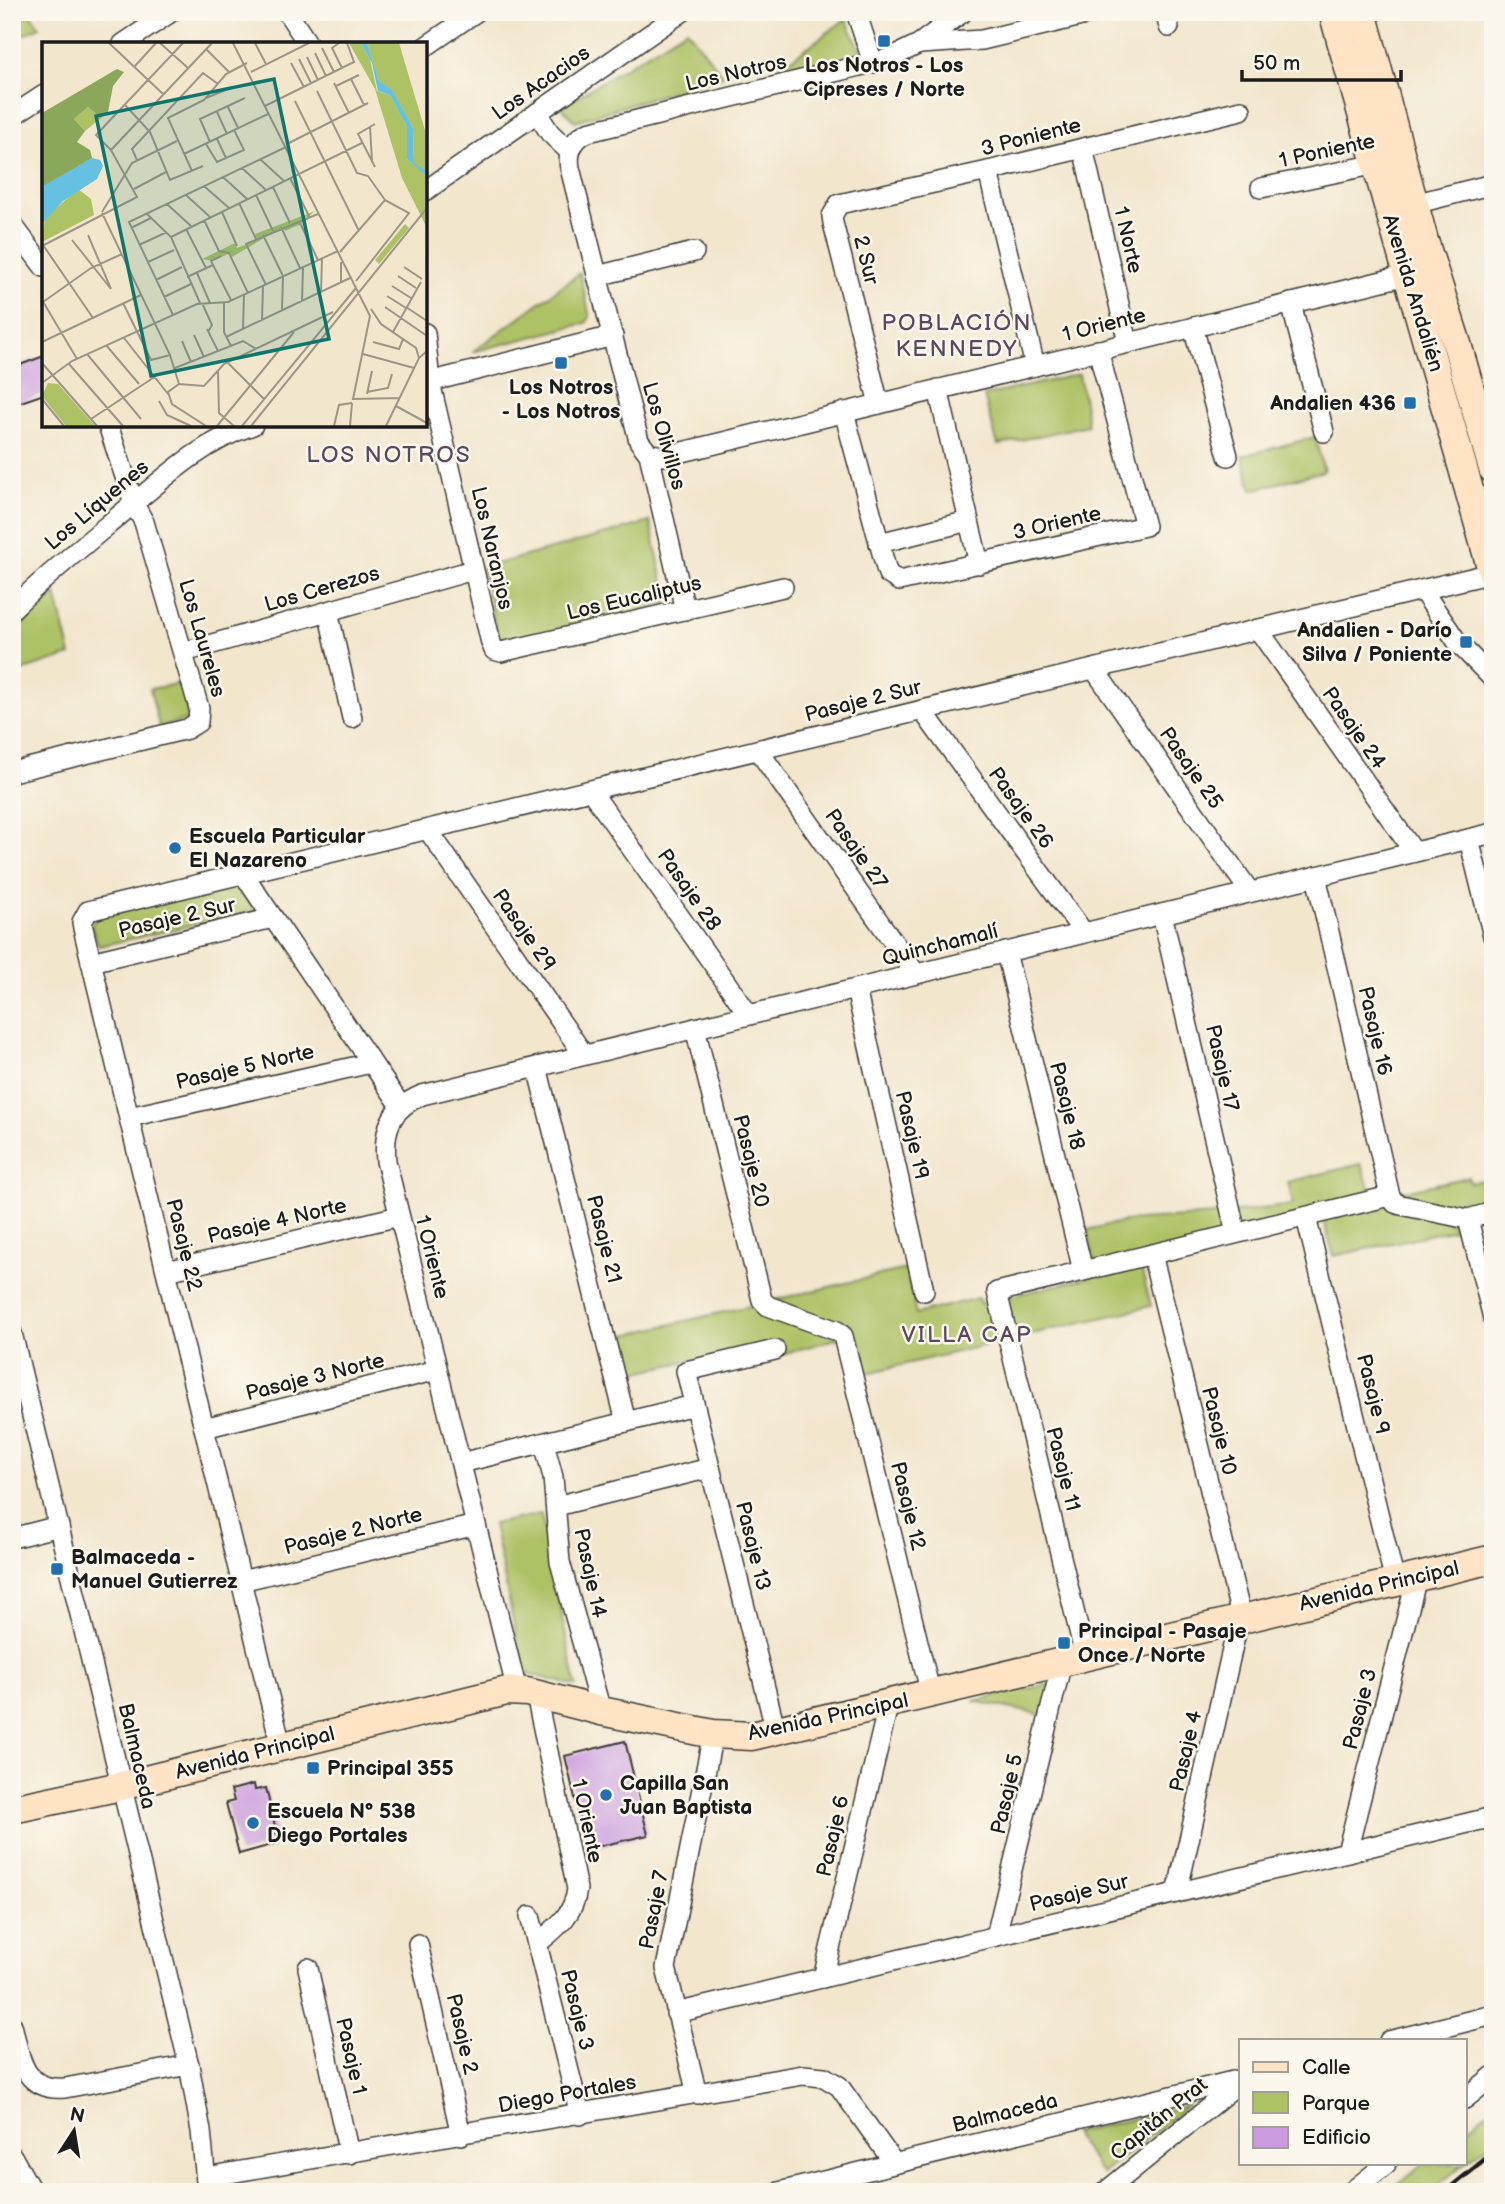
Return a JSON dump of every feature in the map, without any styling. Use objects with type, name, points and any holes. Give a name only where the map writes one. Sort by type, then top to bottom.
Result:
[{"type":"main road","name":"Avenida Andalién","points":[[1333,12],[1388,162],[1401,208],[1493,469]]},
{"type":"main road","name":"Avenida Andalién","points":[[1362,12],[1388,162]]},
{"type":"main road","name":"Avenida Andalién","points":[[1401,208],[1407,275],[1493,573]]},
{"type":"main road","name":"Avenida Principal","points":[[12,1809],[121,1786],[497,1693],[527,1693],[713,1734],[743,1737],[776,1732],[1493,1559]]},
{"type":"street","points":[[126,42],[171,12]]},
{"type":"street","points":[[287,12],[307,42]]},
{"type":"street","points":[[427,46],[476,12]]},
{"type":"street","name":"Los Acacios","points":[[427,190],[682,12]]},
{"type":"street","points":[[856,12],[873,64]]},
{"type":"street","name":"Los Notros","points":[[569,152],[576,139],[588,132],[873,64],[919,44],[963,12]]},
{"type":"street","name":"Los Notros","points":[[919,44],[982,40],[1098,12]]},
{"type":"street","points":[[12,116],[42,96]]},
{"type":"street","name":"3 Poniente","points":[[834,209],[846,202],[1241,110]]},
{"type":"street","points":[[537,113],[550,133],[569,152],[570,168],[597,276],[694,252]]},
{"type":"street","name":"1 Norte","points":[[1083,148],[1128,343]]},
{"type":"street","name":"1 Poniente","points":[[1261,188],[1388,162]]},
{"type":"street","points":[[988,171],[1035,366]]},
{"type":"street","points":[[1401,208],[1493,184]]},
{"type":"street","name":"2 Sur","points":[[834,209],[832,223],[879,404]]},
{"type":"street","points":[[12,224],[42,264]]},
{"type":"street","name":"1 Oriente","points":[[649,454],[666,456],[1407,275]]},
{"type":"street","name":"Los Olivillos","points":[[597,276],[639,441],[649,454],[685,610]]},
{"type":"street","points":[[1291,303],[1324,432]]},
{"type":"street","points":[[1193,327],[1228,456]]},
{"type":"street","points":[[427,383],[612,337]]},
{"type":"street","name":"3 Oriente","points":[[879,543],[886,568],[893,578],[906,580],[1145,526],[1098,350]]},
{"type":"street","name":"Los Naranjos","points":[[427,383],[494,650]]},
{"type":"street","points":[[939,389],[979,564]]},
{"type":"street","points":[[845,412],[879,543],[969,521]]},
{"type":"street","name":"Los Laureles","points":[[12,772],[187,729],[195,726],[200,713],[144,522],[134,504],[109,427]]},
{"type":"street","name":"Los Líquenes","points":[[12,609],[134,504],[213,441],[248,427]]},
{"type":"street","name":"Los Cerezos","points":[[184,652],[473,570]]},
{"type":"street","name":"Pasaje 2 Sur","points":[[244,875],[1493,573]]},
{"type":"street","name":"Los Eucaliptus","points":[[494,650],[501,652],[783,587]]},
{"type":"street","points":[[1422,590],[1466,653],[1493,679]]},
{"type":"street","points":[[328,611],[352,718]]},
{"type":"street","name":"Pasaje 24","points":[[1258,629],[1414,852]]},
{"type":"street","name":"Pasaje 25","points":[[1094,669],[1250,892]]},
{"type":"street","name":"Pasaje 26","points":[[922,710],[1084,933]]},
{"type":"street","name":"Pasaje 27","points":[[758,750],[916,974]]},
{"type":"street","name":"Pasaje 28","points":[[591,791],[749,1015]]},
{"type":"street","name":"Pasaje 29","points":[[428,830],[584,1055]]},
{"type":"street","name":"Quinchamalí","points":[[401,1106],[422,1095],[1493,833]]},
{"type":"street","points":[[1469,839],[1493,936]]},
{"type":"street","points":[[244,875],[401,1106]]},
{"type":"street","name":"Pasaje 22","points":[[244,875],[88,911],[82,922],[281,1746]]},
{"type":"street","name":"Pasaje 16","points":[[1316,876],[1390,1196]]},
{"type":"street","name":"Pasaje 17","points":[[1162,914],[1237,1233]]},
{"type":"street","name":"Pasaje 2 Sur","points":[[91,962],[273,918]]},
{"type":"street","name":"Pasaje 18","points":[[1006,952],[1083,1271]]},
{"type":"street","name":"Pasaje 19","points":[[856,989],[924,1291]]},
{"type":"street","name":"Pasaje 20","points":[[695,1028],[764,1304],[837,1331]]},
{"type":"street","name":"Pasaje 5 Norte","points":[[129,1117],[372,1062]]},
{"type":"street","name":"Pasaje 21","points":[[537,1067],[626,1422]]},
{"type":"street","name":"1 Oriente","points":[[401,1106],[388,1130],[385,1151],[399,1216],[476,1525],[527,1693],[577,1888],[572,1909],[565,1919],[537,1944]]},
{"type":"street","points":[[1083,1271],[1390,1196],[1395,1203],[1401,1205],[1468,1219],[1493,1212]]},
{"type":"street","name":"Pasaje 4 Norte","points":[[167,1271],[399,1216]]},
{"type":"street","name":"Pasaje 9","points":[[1306,1217],[1406,1580]]},
{"type":"street","points":[[1468,1219],[1493,1318]]},
{"type":"street","name":"Pasaje 10","points":[[1152,1254],[1238,1603],[1239,1619]]},
{"type":"street","name":"Pasaje 11","points":[[1074,1659],[997,1292],[1083,1271]]},
{"type":"street","name":"Pasaje 12","points":[[837,1331],[843,1336],[931,1695]]},
{"type":"street","name":"Balmaceda","points":[[12,1333],[189,2064],[207,2184]]},
{"type":"street","name":"Pasaje 13","points":[[775,1350],[686,1371],[776,1732]]},
{"type":"street","name":"Pasaje 3 Norte","points":[[204,1428],[438,1370]]},
{"type":"street","points":[[461,1463],[694,1405]]},
{"type":"street","name":"Pasaje 14","points":[[544,1443],[554,1477],[561,1562],[601,1711]]},
{"type":"street","points":[[556,1506],[710,1468]]},
{"type":"street","name":"Pasaje 2 Norte","points":[[241,1581],[476,1525]]},
{"type":"street","points":[[12,1538],[59,1527]]},
{"type":"street","name":"Pasaje 3","points":[[1347,1852],[1406,1580]]},
{"type":"street","name":"Pasaje 4","points":[[1177,1893],[1239,1619]]},
{"type":"street","name":"Pasaje 5","points":[[996,1936],[1074,1659]]},
{"type":"street","name":"Pasaje 6","points":[[824,1978],[888,1706]]},
{"type":"street","name":"Pasaje 7","points":[[698,2094],[666,1968],[713,1734]]},
{"type":"street","name":"Pasaje Sur","points":[[676,2013],[1493,1817]]},
{"type":"street","name":"Pasaje 3","points":[[530,1916],[580,2115]]},
{"type":"street","name":"Pasaje 2","points":[[418,1944],[461,2135]]},
{"type":"street","name":"Pasaje 1","points":[[308,1968],[349,2154]]},
{"type":"street","points":[[1397,2039],[1493,2015]]},
{"type":"street","points":[[12,2025],[25,2071],[35,2081],[49,2088],[65,2088],[189,2064]]},
{"type":"street","name":"Diego Portales","points":[[207,2184],[349,2154],[803,2075],[824,2077],[839,2086],[894,2163]]},
{"type":"street","points":[[1466,2098],[1493,2076]]},
{"type":"street","name":"Balmaceda","points":[[779,2192],[1239,2080]]},
{"type":"street","name":"Capitán Prat","points":[[1109,2191],[1239,2082]]},
{"type":"street","points":[[12,2156],[32,2192]]},
{"type":"street","points":[[1351,2192],[1384,2166]]},
{"type":"green space","points":[[12,12],[29,12],[40,27],[12,40]]},
{"type":"green space","points":[[846,19],[866,62],[764,79]]},
{"type":"green space","points":[[687,29],[723,76],[575,121],[561,107]]},
{"type":"green space","points":[[580,273],[590,317],[586,323],[472,352]]},
{"type":"green space","points":[[1079,374],[1088,425],[998,445],[984,396]]},
{"type":"green space","points":[[1315,437],[1324,471],[1252,490],[1242,456]]},
{"type":"green space","points":[[650,522],[668,604],[500,646],[482,568]]},
{"type":"green space","points":[[56,594],[71,655],[12,674],[12,634]]},
{"type":"green space","points":[[182,683],[189,720],[159,726],[150,689]]},
{"type":"green space","points":[[237,884],[255,911],[99,946],[91,926],[98,914]]},
{"type":"green space","points":[[1361,1164],[1373,1198],[1468,1177],[1470,1183],[1493,1177],[1493,1202],[1437,1217],[1460,1228],[1334,1256],[1323,1219],[1141,1268],[1151,1306],[863,1374],[850,1335],[697,1378],[692,1360],[624,1375],[613,1338],[906,1269],[916,1314],[978,1298],[980,1304],[1098,1275],[1087,1230],[1125,1221],[1213,1215],[1293,1205],[1288,1182]]},
{"type":"green space","points":[[541,1514],[576,1686],[524,1673],[493,1524]]},
{"type":"green space","points":[[1051,1684],[1043,1715],[973,1701]]},
{"type":"green space","points":[[1189,2105],[1102,2174],[1073,2133]]},
{"type":"green space","points":[[1493,2107],[1493,2141],[1466,2162],[1466,2129]]},
{"type":"green space","points":[[1420,2166],[1462,2166],[1429,2192],[1388,2192]]},
{"type":"building","points":[[42,357],[42,395],[12,405],[12,368]]},
{"type":"building","name":"Capilla San Juan Baptista","points":[[625,1741],[648,1835],[587,1849],[565,1756]]},
{"type":"building","name":"Escuela Nº 538 Diego Portales","points":[[254,1784],[255,1790],[266,1788],[279,1843],[239,1854],[226,1803],[234,1801],[231,1790]]},
{"type":"railway","points":[[1445,2192],[1493,2153]]},
{"type":"place","name":"Los Notros - Los Cipreses / Norte","points":[[884,41]]},
{"type":"place","name":"Los Notros - Los Notros","points":[[561,363]]},
{"type":"place","name":"Andalien 436","points":[[1410,403]]},
{"type":"place","name":"Andalien - Darío Silva / Poniente","points":[[1466,642]]},
{"type":"place","name":"Escuela Particular El Nazareno","points":[[175,848]]},
{"type":"place","name":"Balmaceda - Manuel Gutierrez","points":[[57,1569]]},
{"type":"place","name":"Principal - Pasaje Once / Norte","points":[[1064,1643]]},
{"type":"place","name":"Principal 355","points":[[313,1768]]},
{"type":"place","name":"Capilla San Juan Baptista","points":[[606,1795]]},
{"type":"place","name":"Escuela Nº 538 Diego Portales","points":[[253,1823]]},
{"type":"district","name":"POBLACIÓN KENNEDY","points":[[957,336]]},
{"type":"district","name":"LOS NOTROS","points":[[389,455]]},
{"type":"district","name":"VILLA CAP","points":[[967,1335]]}]
